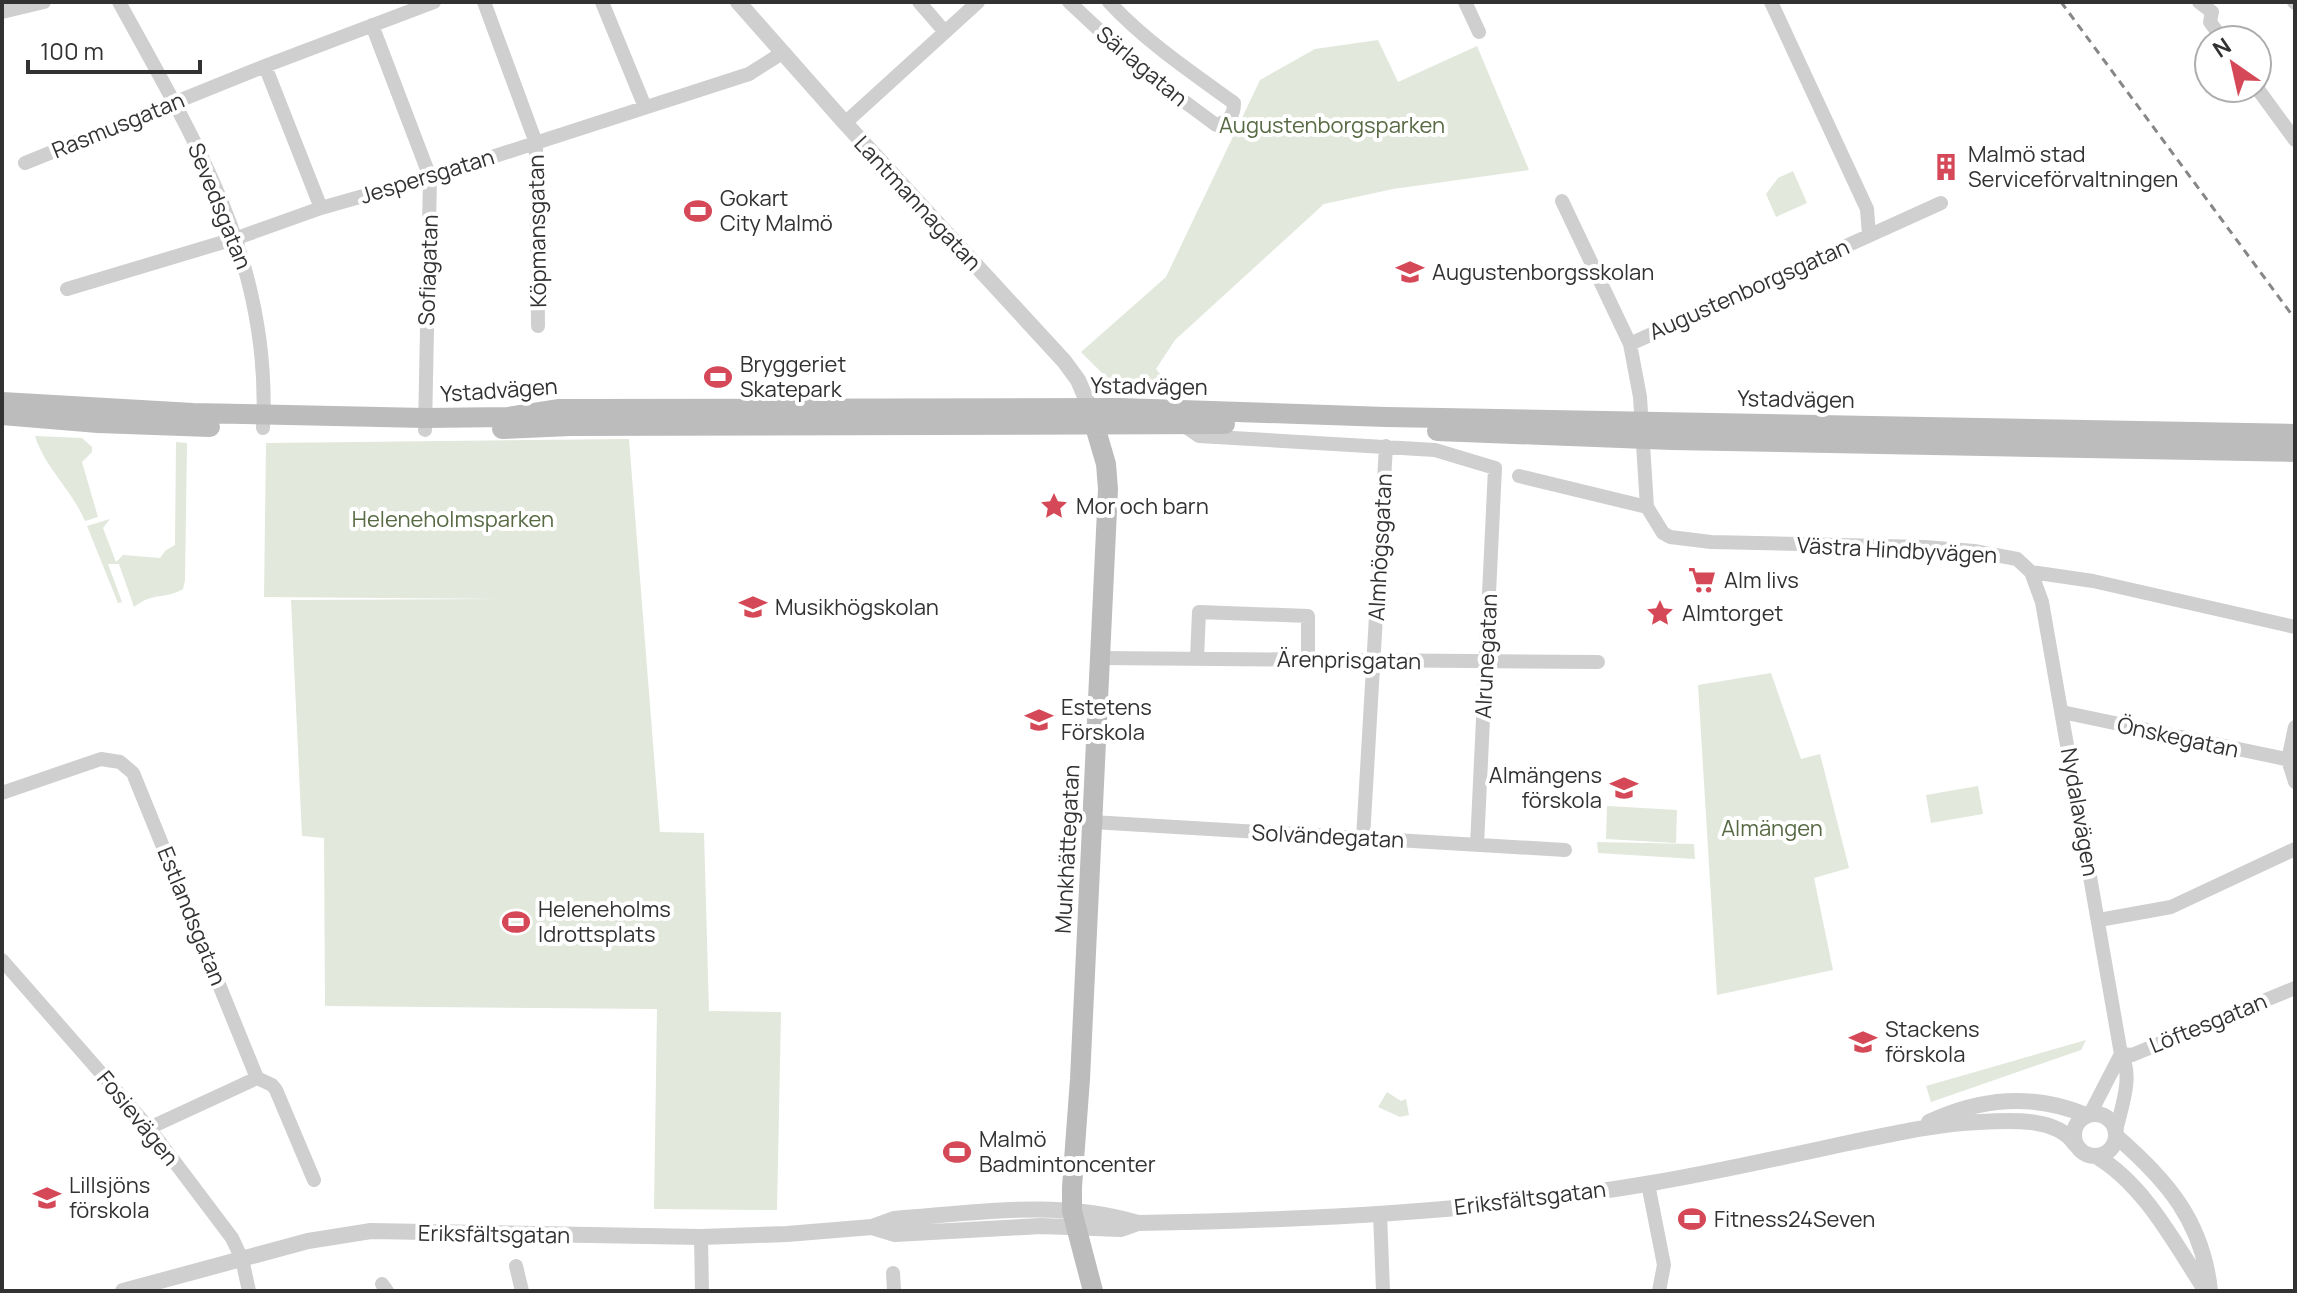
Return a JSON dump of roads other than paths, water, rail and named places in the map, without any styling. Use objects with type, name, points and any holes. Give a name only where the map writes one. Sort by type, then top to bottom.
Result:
[{"type":"main road","name":"Ystadvägen","points":[[2,402],[30,401],[263,421]]},
{"type":"main road","name":"Ystadvägen","points":[[2,415],[98,423],[263,421],[425,424],[1092,416],[1642,430],[2295,452]]},
{"type":"main road","name":"Ystadvägen","points":[[1092,416],[1183,425],[2295,434]]},
{"type":"main road","name":"Munkhättegatan","points":[[1092,416],[1106,464],[1108,489],[1074,1219],[1093,1291]]},
{"type":"street","points":[[2,12],[44,2]]},
{"type":"street","name":"Sevedsgatan","points":[[119,2],[206,162],[237,238],[246,266],[259,337],[263,421]]},
{"type":"street","name":"Rasmusgatan","points":[[25,163],[434,2]]},
{"type":"street","name":"Köpmansgatan","points":[[484,2],[536,143],[538,326]]},
{"type":"street","points":[[602,2],[645,107]]},
{"type":"street","name":"Lantmannagatan","points":[[738,2],[1064,361],[1078,380],[1092,416]]},
{"type":"street","points":[[919,2],[945,32]]},
{"type":"street","points":[[845,123],[978,2]]},
{"type":"street","name":"Särlagatan","points":[[1069,2],[1142,70],[1216,125],[1227,121],[1234,112],[1234,103],[1173,58],[1109,2]]},
{"type":"street","points":[[1465,2],[1479,32]]},
{"type":"street","name":"Augustenborgsgatan","points":[[1771,2],[1867,209],[1869,235]]},
{"type":"street","points":[[2199,2],[2212,12]]},
{"type":"street","points":[[2211,24],[2212,12],[2226,2]]},
{"type":"street","name":"Sofiagatan","points":[[372,25],[430,177],[425,424]]},
{"type":"street","name":"Jespersgatan","points":[[67,289],[237,238],[321,208],[430,177],[749,74],[782,53]]},
{"type":"street","points":[[265,66],[321,208]]},
{"type":"street","points":[[2269,104],[2295,140]]},
{"type":"street","points":[[1519,476],[1647,507],[1640,397],[1630,344],[1562,201]]},
{"type":"street","name":"Augustenborgsgatan","points":[[1630,344],[1941,203]]},
{"type":"street","name":"Ystadvägen","points":[[1183,425],[1199,436],[1435,450],[1495,468]]},
{"type":"street","name":"Almhögsgatan","points":[[1363,838],[1386,446]]},
{"type":"street","name":"Alrunegatan","points":[[1477,845],[1495,468]]},
{"type":"street","name":"Västra Hindbyvägen","points":[[1647,507],[1655,524],[1670,537],[1711,542],[1974,551],[2017,559],[2031,572],[2093,581],[2295,627]]},
{"type":"street","name":"Nydalavägen","points":[[2031,572],[2042,602],[2121,1054],[2125,1061],[2127,1075],[2116,1134]]},
{"type":"street","points":[[1197,658],[1199,612],[1308,616],[1308,659]]},
{"type":"street","name":"Ärenprisgatan","points":[[1100,658],[1598,662]]},
{"type":"street","name":"Önskegatan","points":[[2062,712],[2291,760]]},
{"type":"street","points":[[2295,727],[2291,760],[2295,782]]},
{"type":"street","name":"Estlandsgatan","points":[[2,793],[101,759],[120,762],[133,773],[257,1078],[276,1090],[314,1180]]},
{"type":"street","name":"Solvändegatan","points":[[1092,822],[1565,850]]},
{"type":"street","points":[[2099,920],[2171,907],[2295,849]]},
{"type":"street","name":"Fosievägen","points":[[2,960],[149,1128],[232,1238],[242,1259],[249,1291]]},
{"type":"street","name":"Löftesgatan","points":[[2121,1054],[2132,1055],[2295,988]]},
{"type":"street","points":[[2121,1054],[2088,1114],[2075,1127],[2075,1144],[2087,1155],[2096,1156],[2111,1165],[2143,1199],[2208,1291]]},
{"type":"street","points":[[149,1128],[257,1078]]},
{"type":"street","name":"Eriksfältsgatan","points":[[1917,1128],[1949,1113],[2000,1100],[2057,1105],[2088,1114]]},
{"type":"street","points":[[2088,1114],[2097,1113],[2110,1119],[2116,1134],[2153,1170],[2184,1210],[2196,1230],[2208,1266],[2208,1291]]},
{"type":"street","name":"Eriksfältsgatan","points":[[123,1291],[308,1241],[371,1231],[701,1237],[872,1227],[895,1234],[1041,1226],[1074,1219],[1121,1229],[1138,1223],[1380,1213],[1508,1202],[1648,1184],[1917,1128],[1979,1122],[2051,1126],[2064,1131],[2075,1144]]},
{"type":"street","points":[[2096,1156],[2110,1150],[2116,1134]]},
{"type":"street","points":[[1648,1184],[1664,1265],[1659,1291]]},
{"type":"street","points":[[1380,1213],[1383,1291]]},
{"type":"street","points":[[701,1237],[702,1291]]},
{"type":"street","points":[[516,1266],[522,1291]]},
{"type":"street","points":[[893,1273],[894,1291]]},
{"type":"railway","points":[[2061,2],[2295,319]]},
{"type":"place","name":"Malmö stad Serviceförvaltningen","points":[[1946,167]]},
{"type":"place","name":"Gokart City Malmö","points":[[698,211]]},
{"type":"place","name":"Augustenborgsskolan","points":[[1410,272]]},
{"type":"place","name":"Bryggeriet Skatepark","points":[[718,377]]},
{"type":"place","name":"Mor och barn","points":[[1054,506]]},
{"type":"place","name":"Alm livs","points":[[1702,580]]},
{"type":"place","name":"Musikhögskolan","points":[[753,607]]},
{"type":"place","name":"Almtorget","points":[[1660,613]]},
{"type":"place","name":"Estetens Förskola","points":[[1039,720]]},
{"type":"place","name":"Almängens förskola","points":[[1624,788]]},
{"type":"place","name":"Heleneholms Idrottsplats","points":[[516,922]]},
{"type":"place","name":"Stackens förskola","points":[[1863,1042]]},
{"type":"place","name":"Malmö Badmintoncenter","points":[[957,1152]]},
{"type":"place","name":"Lillsjöns förskola","points":[[47,1198]]},
{"type":"place","name":"Fitness24Seven","points":[[1692,1219]]},
{"type":"park label","name":"Augustenborgsparken","points":[[1332,125]]},
{"type":"park label","name":"Heleneholmsparken","points":[[453,519]]},
{"type":"park label","name":"Almängen","points":[[1772,828]]}]
